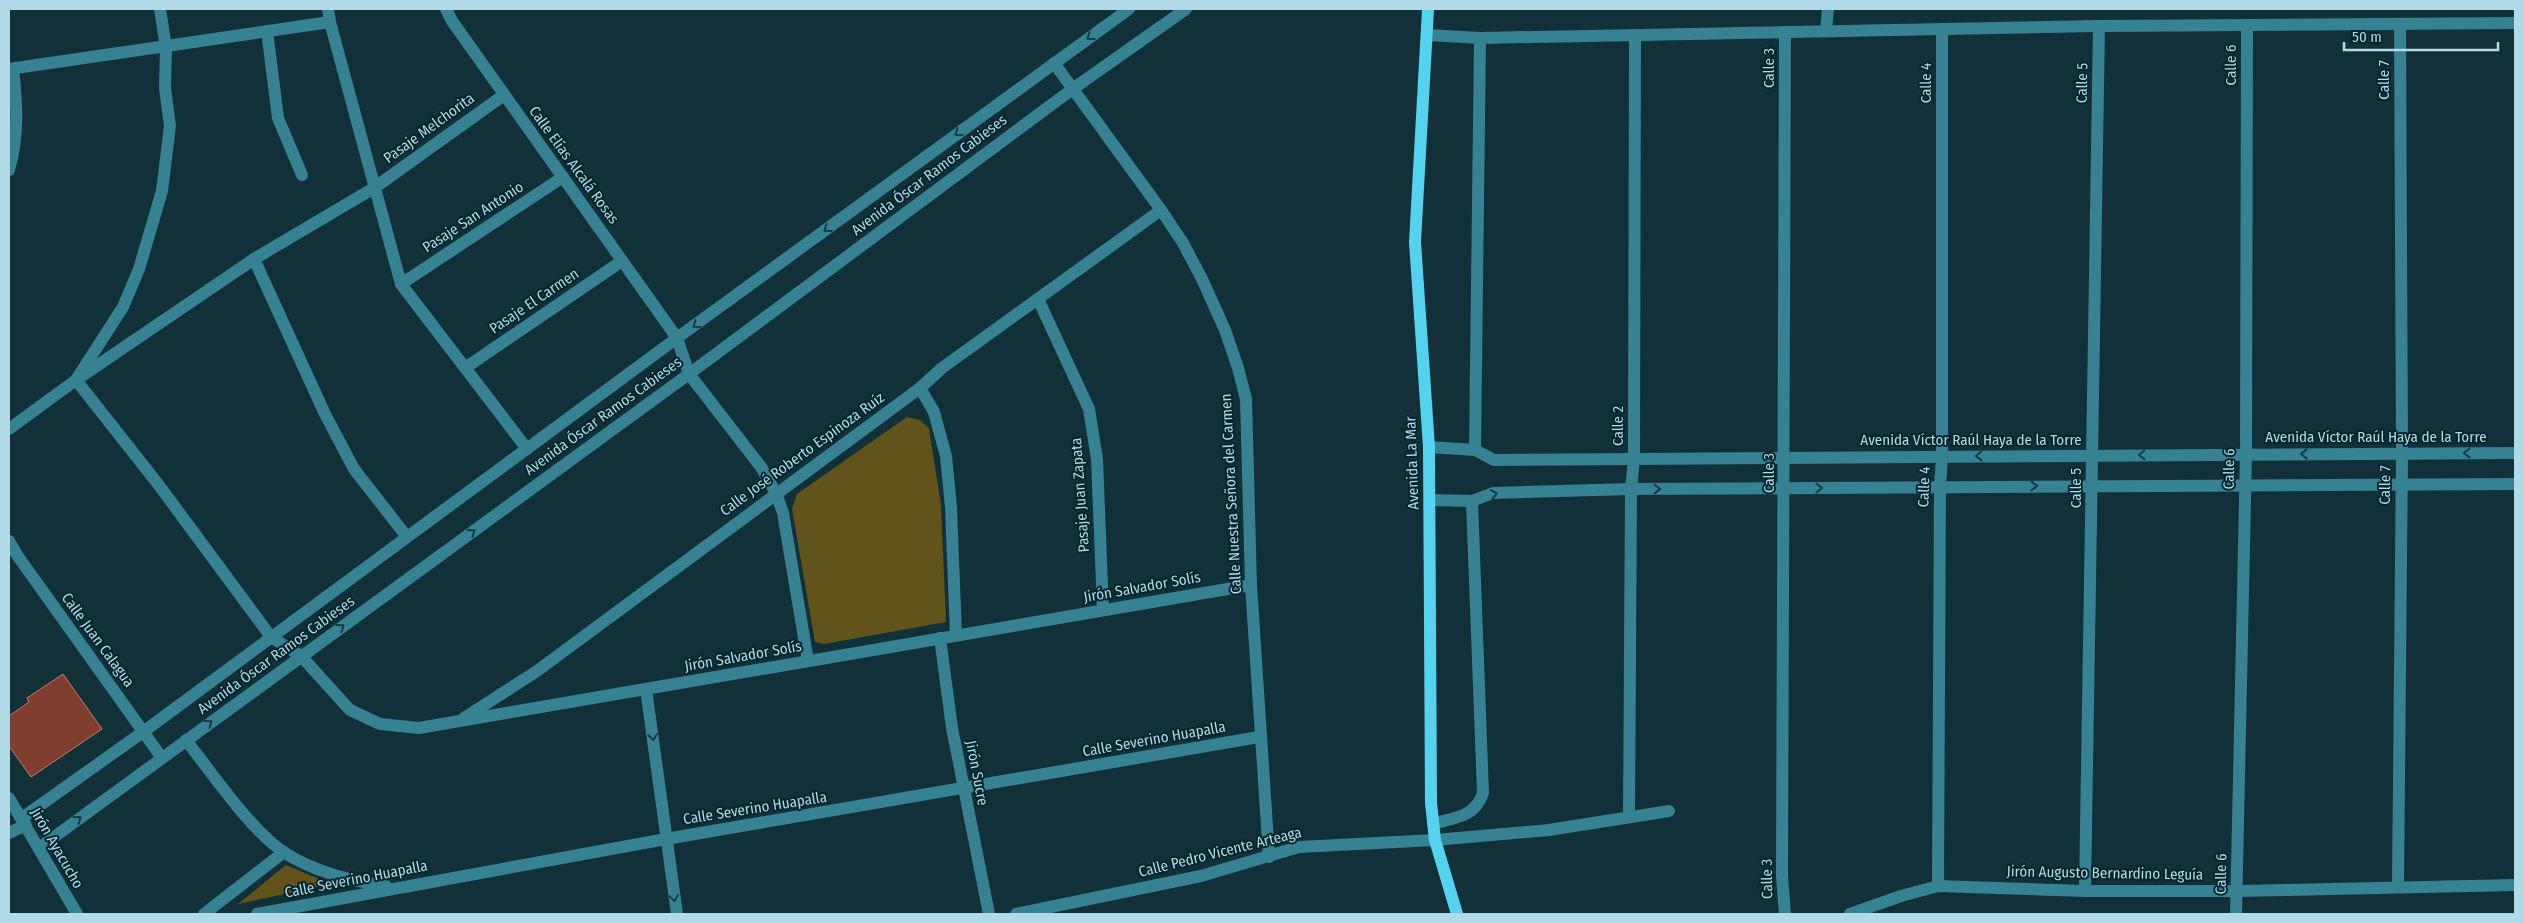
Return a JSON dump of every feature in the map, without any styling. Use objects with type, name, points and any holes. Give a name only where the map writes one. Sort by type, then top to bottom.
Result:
[{"type":"main road","name":"Avenida La Mar","points":[[1428,9],[1415,242],[1429,447],[1431,803],[1435,840],[1457,914]]},
{"type":"street","points":[[160,9],[166,48],[165,88],[170,126],[162,191],[139,269],[123,307],[76,380],[271,637]]},
{"type":"street","points":[[328,9],[401,284],[527,449]]},
{"type":"street","name":"Calle Elías Alcalá Rosas","points":[[446,9],[452,21],[677,338],[689,374],[761,467],[776,493],[783,513],[808,661]]},
{"type":"street","name":"Avenida Óscar Ramos Cabieses","points":[[9,833],[677,338],[1129,9]]},
{"type":"street","name":"Avenida Óscar Ramos Cabieses","points":[[39,848],[689,374],[1074,88],[1186,9]]},
{"type":"street","points":[[1826,31],[1828,9]]},
{"type":"street","points":[[9,170],[17,137],[18,106],[11,69],[166,48],[330,22]]},
{"type":"street","name":"Calle 7","points":[[2398,886],[2402,484],[2400,24]]},
{"type":"street","points":[[1428,35],[1480,38],[2099,26],[2515,24]]},
{"type":"street","name":"Calle 6","points":[[2236,914],[2246,485],[2247,25]]},
{"type":"street","name":"Calle 5","points":[[2084,891],[2093,486],[2099,26]]},
{"type":"street","name":"Calle 4","points":[[1938,886],[1940,487],[1942,456],[1942,29]]},
{"type":"street","points":[[268,31],[278,118],[302,175]]},
{"type":"street","name":"Calle 3","points":[[1785,32],[1785,488],[1782,876],[1785,914]]},
{"type":"street","name":"Calle 2","points":[[1629,817],[1631,489],[1634,459],[1635,35]]},
{"type":"street","points":[[1476,450],[1480,38]]},
{"type":"street","name":"Calle Nuestra Señora del Carmen","points":[[1054,63],[1161,210],[1202,279],[1225,330],[1240,376],[1246,399],[1251,585],[1269,857]]},
{"type":"street","name":"Pasaje Melchorita","points":[[9,429],[76,380],[254,259],[374,188],[504,95]]},
{"type":"street","name":"Pasaje San Antonio","points":[[401,284],[563,177]]},
{"type":"street","name":"Calle José Roberto Espinoza Ruíz","points":[[460,721],[537,672],[920,388],[942,368],[1161,210]]},
{"type":"street","points":[[254,259],[325,414],[354,469],[407,537]]},
{"type":"street","name":"Pasaje El Carmen","points":[[465,368],[622,261]]},
{"type":"street","name":"Pasaje Juan Zapata","points":[[1038,299],[1089,409],[1097,459],[1103,610]]},
{"type":"street","points":[[920,388],[934,412],[946,456],[951,507],[956,635]]},
{"type":"street","name":"Avenida Víctor Raúl Haya de la Torre","points":[[1429,447],[1476,450],[1494,460],[2515,453]]},
{"type":"street","points":[[1430,500],[1472,501],[1493,493],[1631,489],[2515,484]]},
{"type":"street","points":[[1433,824],[1469,812],[1478,806],[1483,792],[1472,501]]},
{"type":"street","name":"Calle Juan Calagua","points":[[9,541],[17,555],[162,758]]},
{"type":"street","name":"Jirón Salvador Solís","points":[[271,637],[301,656],[350,710],[380,724],[419,728],[1251,585]]},
{"type":"street","name":"Jirón Sucre","points":[[940,638],[952,728],[989,914]]},
{"type":"street","points":[[646,689],[677,914]]},
{"type":"street","name":"Calle Severino Huapalla","points":[[257,914],[666,839],[1260,737]]},
{"type":"street","points":[[186,740],[258,829],[284,852],[328,873],[353,881],[396,888]]},
{"type":"street","name":"Jirón Ayacucho","points":[[9,798],[77,914]]},
{"type":"street","name":"Calle Pedro Vicente Arteaga","points":[[1016,914],[1201,876],[1299,847],[1435,840],[1548,830],[1669,811]]},
{"type":"street","points":[[204,914],[284,852]]},
{"type":"street","name":"Jirón Augusto Bernardino Leguía","points":[[1850,914],[1900,896],[1938,886],[2084,891],[2237,891],[2398,886],[2515,885]]},
{"type":"shaded area","points":[[907,417],[920,420],[929,429],[941,505],[946,622],[824,644],[815,642],[792,509],[797,494]]},
{"type":"shaded area","points":[[286,865],[331,884],[238,904]]},
{"type":"building","points":[[63,674],[102,729],[31,777],[9,746],[9,716],[29,702],[27,698]]}]
